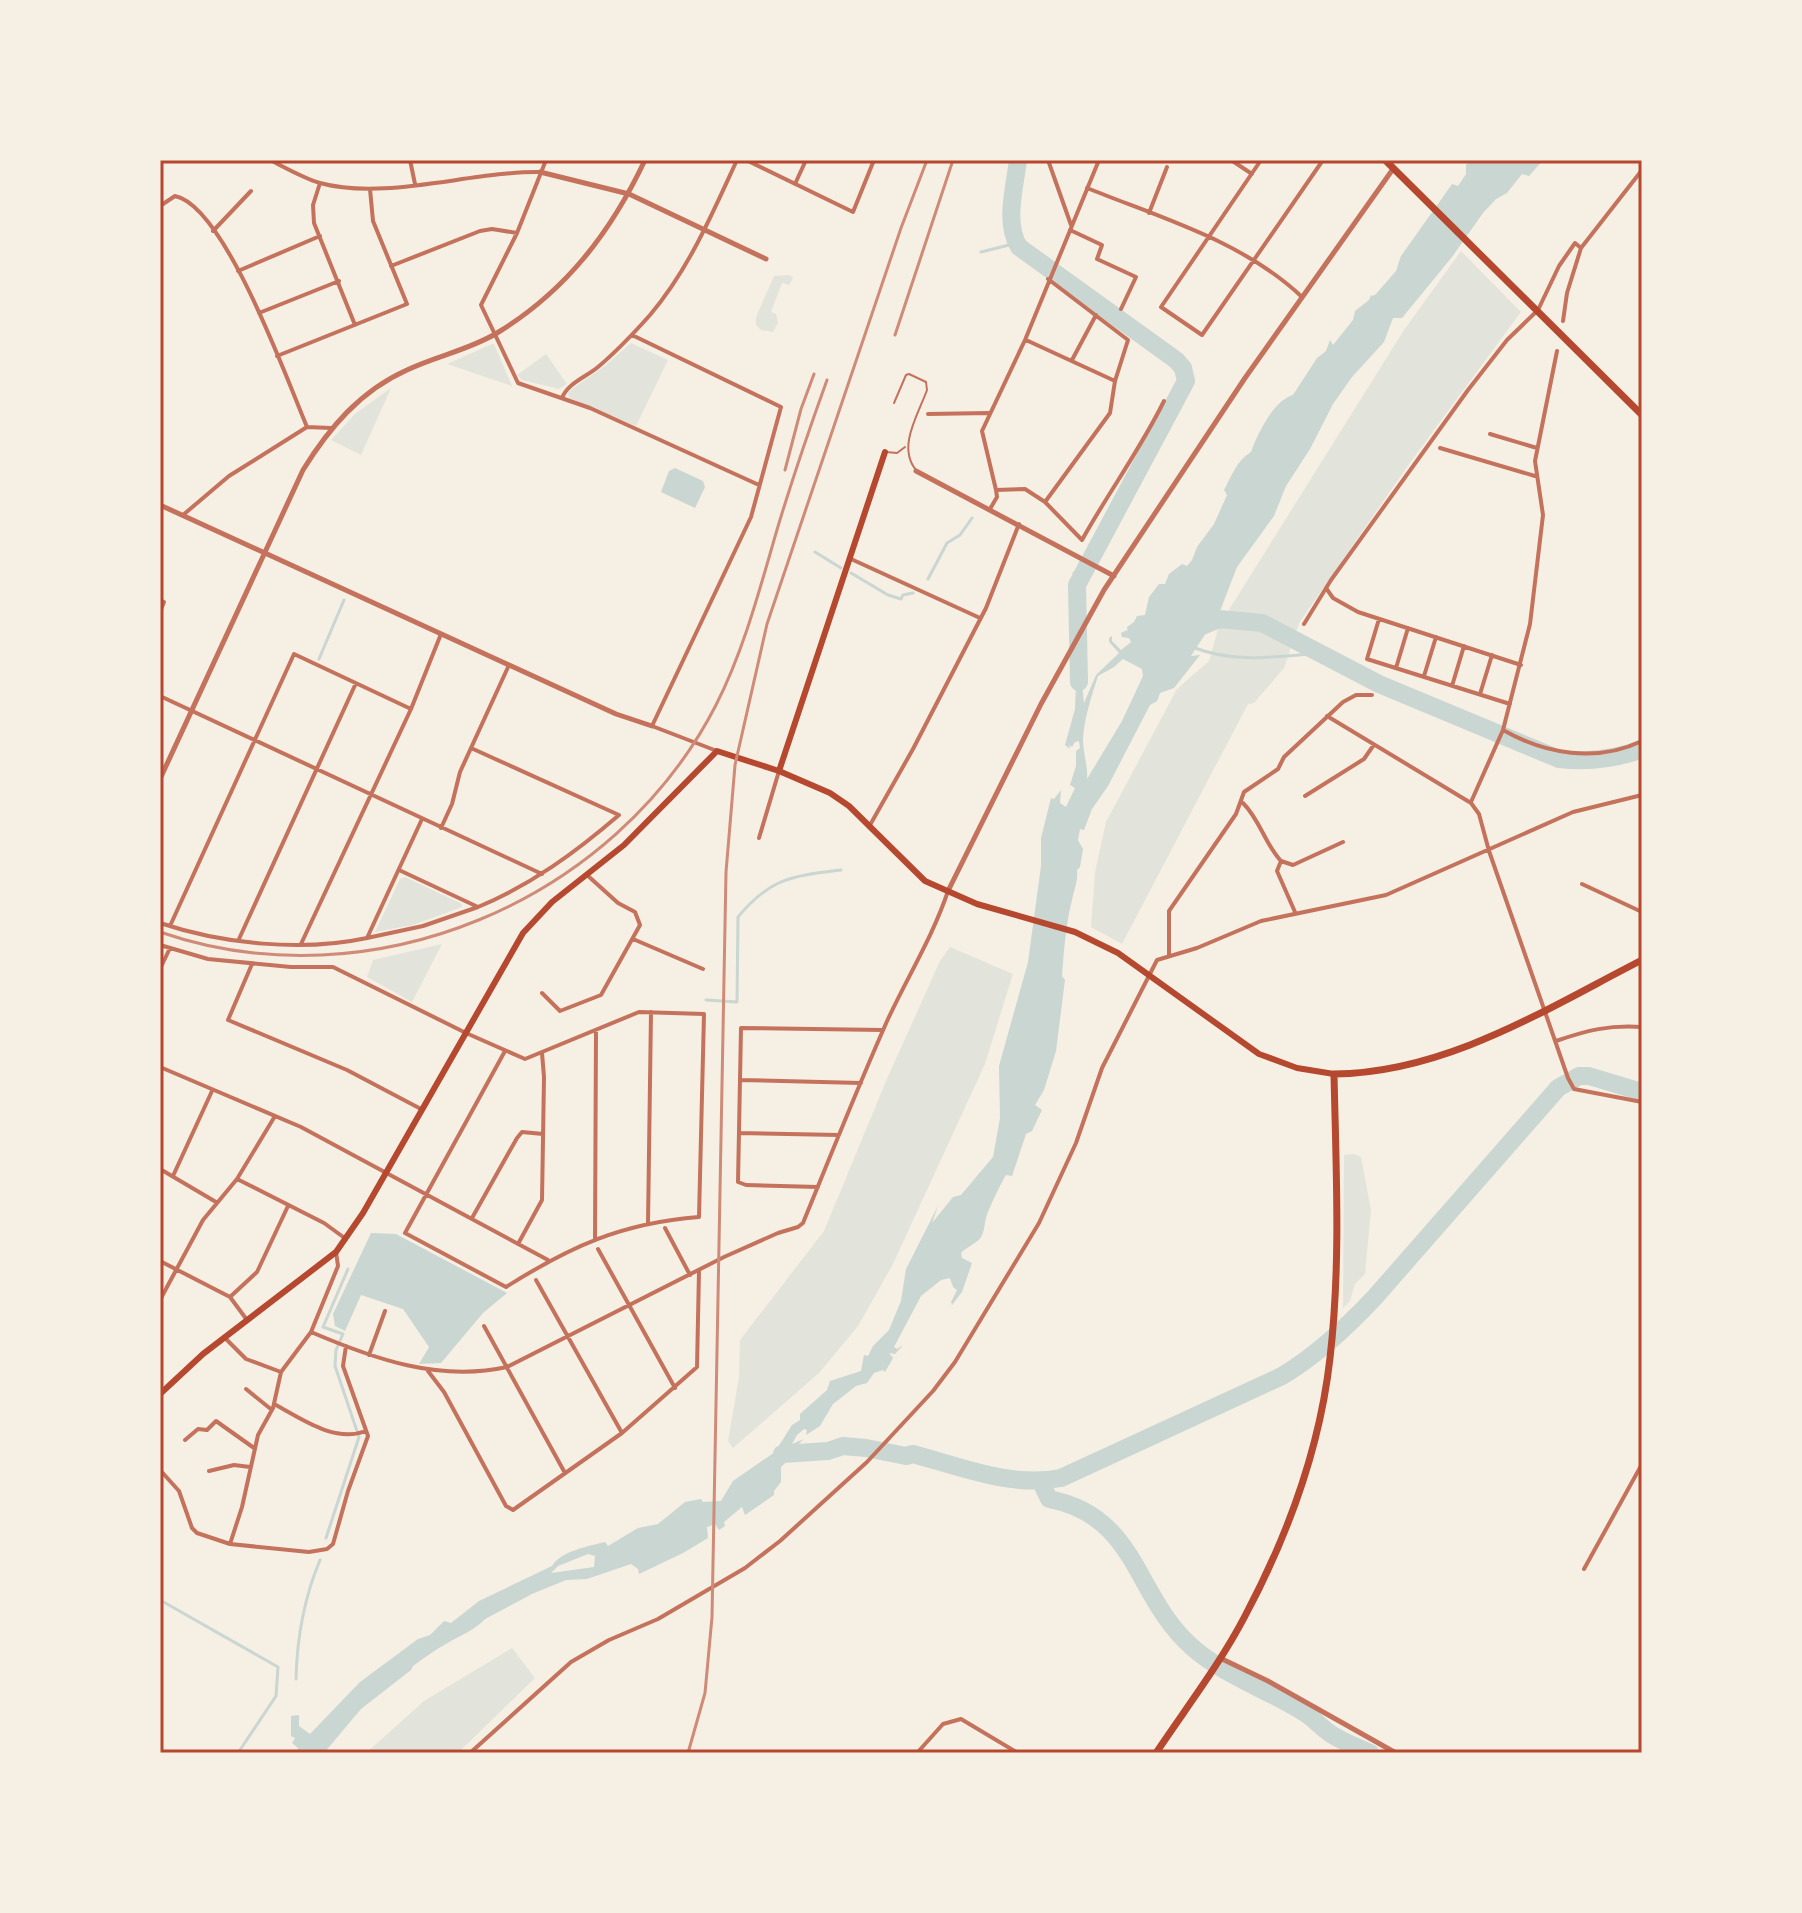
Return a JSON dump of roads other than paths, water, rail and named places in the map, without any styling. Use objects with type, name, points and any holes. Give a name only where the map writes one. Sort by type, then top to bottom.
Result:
[{"type":"main road","points":[[1385,160],[1642,415]]},
{"type":"main road","points":[[779,771],[885,452]]},
{"type":"main road","points":[[160,1394],[224,1337],[336,1252],[387,1172],[523,933],[552,902],[624,845],[717,751],[779,771],[830,793],[870,825],[925,881],[992,909],[1075,932],[1118,953],[1259,1054],[1297,1068],[1334,1074],[1396,1068],[1459,1050],[1642,960]]},
{"type":"main road","points":[[1156,1753],[1245,1616],[1287,1522],[1319,1420],[1333,1324],[1337,1201],[1334,1074]]},
{"type":"street","points":[[270,160],[320,183],[370,188],[540,172],[629,194],[766,259]]},
{"type":"street","points":[[410,160],[415,184]]},
{"type":"street","points":[[546,160],[517,233],[481,305],[518,383],[562,398],[759,485]]},
{"type":"street","points":[[160,779],[303,470],[331,428],[361,399],[394,376],[495,335],[562,285],[605,233],[645,160]]},
{"type":"street","points":[[562,398],[565,390],[597,368],[632,335],[667,294],[704,230],[737,160]]},
{"type":"street","points":[[746,160],[853,212],[874,160]]},
{"type":"street","points":[[795,184],[806,160]]},
{"type":"street","points":[[1048,160],[1071,228],[1102,245],[1097,259],[1136,277],[1121,309]]},
{"type":"street","points":[[990,509],[997,497],[982,431],[1025,340],[1099,160]]},
{"type":"street","points":[[1231,160],[1252,174]]},
{"type":"street","points":[[1261,160],[1161,307],[1202,335],[1323,160]]},
{"type":"street","points":[[1149,213],[1167,167]]},
{"type":"street","points":[[311,1332],[393,1363],[427,1369],[479,1372],[507,1367],[690,1275],[803,1223],[910,971],[1090,614],[1245,378],[1393,169]]},
{"type":"street","points":[[1563,321],[1570,280],[1581,248],[1642,170]]},
{"type":"street","points":[[320,183],[313,214],[355,325]]},
{"type":"street","points":[[277,356],[407,304],[373,221],[370,188]]},
{"type":"street","points":[[1087,188],[1208,237],[1254,260],[1303,298]]},
{"type":"street","points":[[213,231],[251,191]]},
{"type":"street","points":[[160,206],[175,196],[182,197],[213,231],[249,288],[307,427]]},
{"type":"street","points":[[391,266],[480,231],[492,229],[517,233]]},
{"type":"street","points":[[238,271],[320,236]]},
{"type":"street","points":[[1304,624],[1326,588],[1468,390],[1507,340],[1538,310],[1559,266],[1575,243],[1581,248]]},
{"type":"street","points":[[1045,502],[1110,413],[1115,381],[1128,340],[1050,276]]},
{"type":"street","points":[[259,313],[339,281]]},
{"type":"street","points":[[1072,360],[1096,315]]},
{"type":"street","points":[[632,335],[781,407],[746,527],[652,726]]},
{"type":"street","points":[[1025,340],[1115,381]]},
{"type":"street","points":[[1471,803],[1502,730],[1530,624],[1542,534],[1543,505],[1535,476],[1537,448],[1557,351]]},
{"type":"street","points":[[996,490],[1025,489],[1045,502],[1082,540],[1121,479],[1164,401]]},
{"type":"street","points":[[928,414],[989,413]]},
{"type":"street","points":[[183,515],[229,476],[307,427],[331,428]]},
{"type":"street","points":[[1490,434],[1537,448]]},
{"type":"street","points":[[1440,448],[1535,476]]},
{"type":"street","points":[[916,471],[1114,576]]},
{"type":"street","points":[[160,505],[616,714],[717,751]]},
{"type":"street","points":[[870,825],[980,618],[998,581],[1006,551],[1019,524]]},
{"type":"street","points":[[849,558],[980,618]]},
{"type":"street","points":[[1326,588],[1333,598],[1347,607],[1521,665]]},
{"type":"street","points":[[160,600],[164,602],[160,612]]},
{"type":"street","points":[[1379,619],[1367,659],[1510,704]]},
{"type":"street","points":[[1396,668],[1409,628]]},
{"type":"street","points":[[301,944],[411,709],[441,634]]},
{"type":"street","points":[[1424,676],[1436,637]]},
{"type":"street","points":[[1452,686],[1464,646]]},
{"type":"street","points":[[170,926],[294,654],[411,709]]},
{"type":"street","points":[[1480,694],[1492,655]]},
{"type":"street","points":[[441,828],[452,804],[460,772],[509,665]]},
{"type":"street","points":[[239,939],[356,683]]},
{"type":"street","points":[[1169,956],[1169,911],[1242,802],[1247,788],[1278,769],[1284,757],[1348,699],[1372,695]]},
{"type":"street","points":[[160,696],[542,874]]},
{"type":"street","points":[[1327,716],[1471,803],[1479,814],[1489,851],[1574,1089],[1642,1102]]},
{"type":"street","points":[[1502,730],[1569,754],[1620,749],[1642,741]]},
{"type":"street","points":[[1305,796],[1364,759],[1374,745]]},
{"type":"street","points":[[160,923],[239,939],[301,944],[367,938],[423,926],[478,907],[542,874],[619,815],[471,748]]},
{"type":"street","points":[[759,838],[779,771]]},
{"type":"street","points":[[470,1753],[571,1662],[609,1640],[658,1619],[745,1568],[830,1498],[899,1429],[955,1362],[1039,1223],[1076,1143],[1102,1068],[1157,960],[1197,948],[1252,924],[1295,912],[1372,899],[1489,851],[1573,812],[1642,795]]},
{"type":"street","points":[[1242,802],[1254,815],[1274,854],[1281,861],[1293,865],[1343,842]]},
{"type":"street","points":[[367,938],[422,819]]},
{"type":"street","points":[[1281,861],[1277,871],[1295,912]]},
{"type":"street","points":[[399,870],[478,907]]},
{"type":"street","points":[[542,993],[560,1011],[601,995],[640,925],[635,912],[618,903],[587,875]]},
{"type":"street","points":[[1582,884],[1642,912]]},
{"type":"street","points":[[633,939],[703,969]]},
{"type":"street","points":[[160,945],[208,959],[333,967],[525,1059],[639,1012],[704,1014],[699,1217],[648,1224],[595,1240],[548,1260],[506,1287],[405,1233],[505,1051]]},
{"type":"street","points":[[160,969],[170,948]]},
{"type":"street","points":[[252,964],[228,1020],[347,1070],[421,1109]]},
{"type":"street","points":[[648,1224],[651,1012]]},
{"type":"street","points":[[1556,1041],[1600,1027],[1642,1027]]},
{"type":"street","points":[[818,1187],[746,1185],[738,1182],[741,1028],[883,1030]]},
{"type":"street","points":[[595,1240],[596,1030]]},
{"type":"street","points":[[518,1244],[542,1200],[542,1053]]},
{"type":"street","points":[[160,1067],[275,1116],[387,1172],[548,1260]]},
{"type":"street","points":[[740,1080],[861,1083]]},
{"type":"street","points":[[173,1176],[212,1091]]},
{"type":"street","points":[[160,1300],[203,1220],[237,1179],[275,1116]]},
{"type":"street","points":[[472,1218],[522,1132],[543,1134]]},
{"type":"street","points":[[739,1133],[839,1135]]},
{"type":"street","points":[[160,1169],[217,1203]]},
{"type":"street","points":[[237,1179],[324,1223],[346,1239]]},
{"type":"street","points":[[230,1297],[257,1272],[289,1206]]},
{"type":"street","points":[[665,1228],[690,1275]]},
{"type":"street","points":[[598,1249],[675,1388]]},
{"type":"street","points":[[230,1544],[242,1507],[258,1435],[273,1407],[281,1372],[311,1332],[338,1266],[336,1252]]},
{"type":"street","points":[[160,1261],[230,1297],[247,1320]]},
{"type":"street","points":[[427,1369],[444,1392],[506,1506],[513,1510],[622,1433],[697,1367],[699,1271]]},
{"type":"street","points":[[536,1280],[622,1433]]},
{"type":"street","points":[[369,1355],[385,1311]]},
{"type":"street","points":[[484,1326],[565,1473]]},
{"type":"street","points":[[224,1337],[246,1359],[281,1372]]},
{"type":"street","points":[[160,1470],[179,1491],[192,1528],[197,1533],[230,1544],[317,1552],[333,1544],[368,1436],[343,1366],[344,1346]]},
{"type":"street","points":[[246,1389],[273,1407],[328,1432],[352,1436],[366,1431]]},
{"type":"street","points":[[185,1440],[198,1429],[207,1430],[216,1421],[254,1448]]},
{"type":"street","points":[[1584,1569],[1642,1464]]},
{"type":"street","points":[[209,1471],[234,1465],[250,1467]]},
{"type":"street","points":[[1219,1660],[1268,1681],[1396,1753]]},
{"type":"street","points":[[917,1753],[943,1724],[961,1719],[1018,1753]]},
{"type":"lane","points":[[894,403],[906,375],[926,382],[927,390],[906,447],[908,459],[916,471]]},
{"type":"lane","points":[[885,452],[897,453],[906,447]]},
{"type":"waterway","points":[[1018,160],[1011,216],[1019,247],[1176,360],[1183,368],[1186,381],[1077,585],[1079,682]]},
{"type":"waterway","points":[[981,252],[1017,243]]},
{"type":"waterway","points":[[928,579],[947,543],[960,535],[972,518]]},
{"type":"waterway","points":[[815,552],[841,568]]},
{"type":"waterway","points":[[851,573],[888,595],[901,599],[903,595],[913,593]]},
{"type":"waterway","points":[[1074,573],[1080,577]]},
{"type":"waterway","points":[[319,659],[344,600]]},
{"type":"waterway","points":[[1195,629],[1219,619],[1262,623],[1379,684],[1559,759],[1601,759],[1642,749]]},
{"type":"waterway","points":[[1195,648],[1242,657],[1322,653]]},
{"type":"waterway","points":[[706,1000],[737,1002],[738,917],[750,904],[772,886],[784,881],[841,870]]},
{"type":"waterway","points":[[782,1454],[828,1451],[843,1446],[906,1456],[913,1454],[1005,1478],[1061,1478],[1282,1376],[1319,1350],[1375,1297],[1558,1088],[1579,1076],[1589,1076],[1642,1092]]},
{"type":"waterway","points":[[326,1538],[359,1437],[335,1366],[336,1350],[343,1334],[323,1327],[348,1269]]},
{"type":"waterway","points":[[1041,1482],[1049,1499],[1078,1508],[1101,1522],[1118,1540],[1173,1627],[1205,1658],[1308,1715],[1336,1737],[1370,1753]]},
{"type":"waterway","points":[[296,1679],[302,1618],[320,1560]]},
{"type":"waterway","points":[[160,1600],[278,1667],[276,1696],[238,1753]]},
{"type":"railway","points":[[688,1753],[705,1693],[712,1617],[726,872],[735,765],[767,624],[901,228],[927,160]]},
{"type":"railway","points":[[895,335],[953,160]]},
{"type":"railway","points":[[785,470],[814,374]]},
{"type":"railway","points":[[160,932],[240,951],[322,955],[402,944],[479,920],[551,883],[616,834],[672,774],[716,705],[752,616],[790,487],[827,380]]}]
